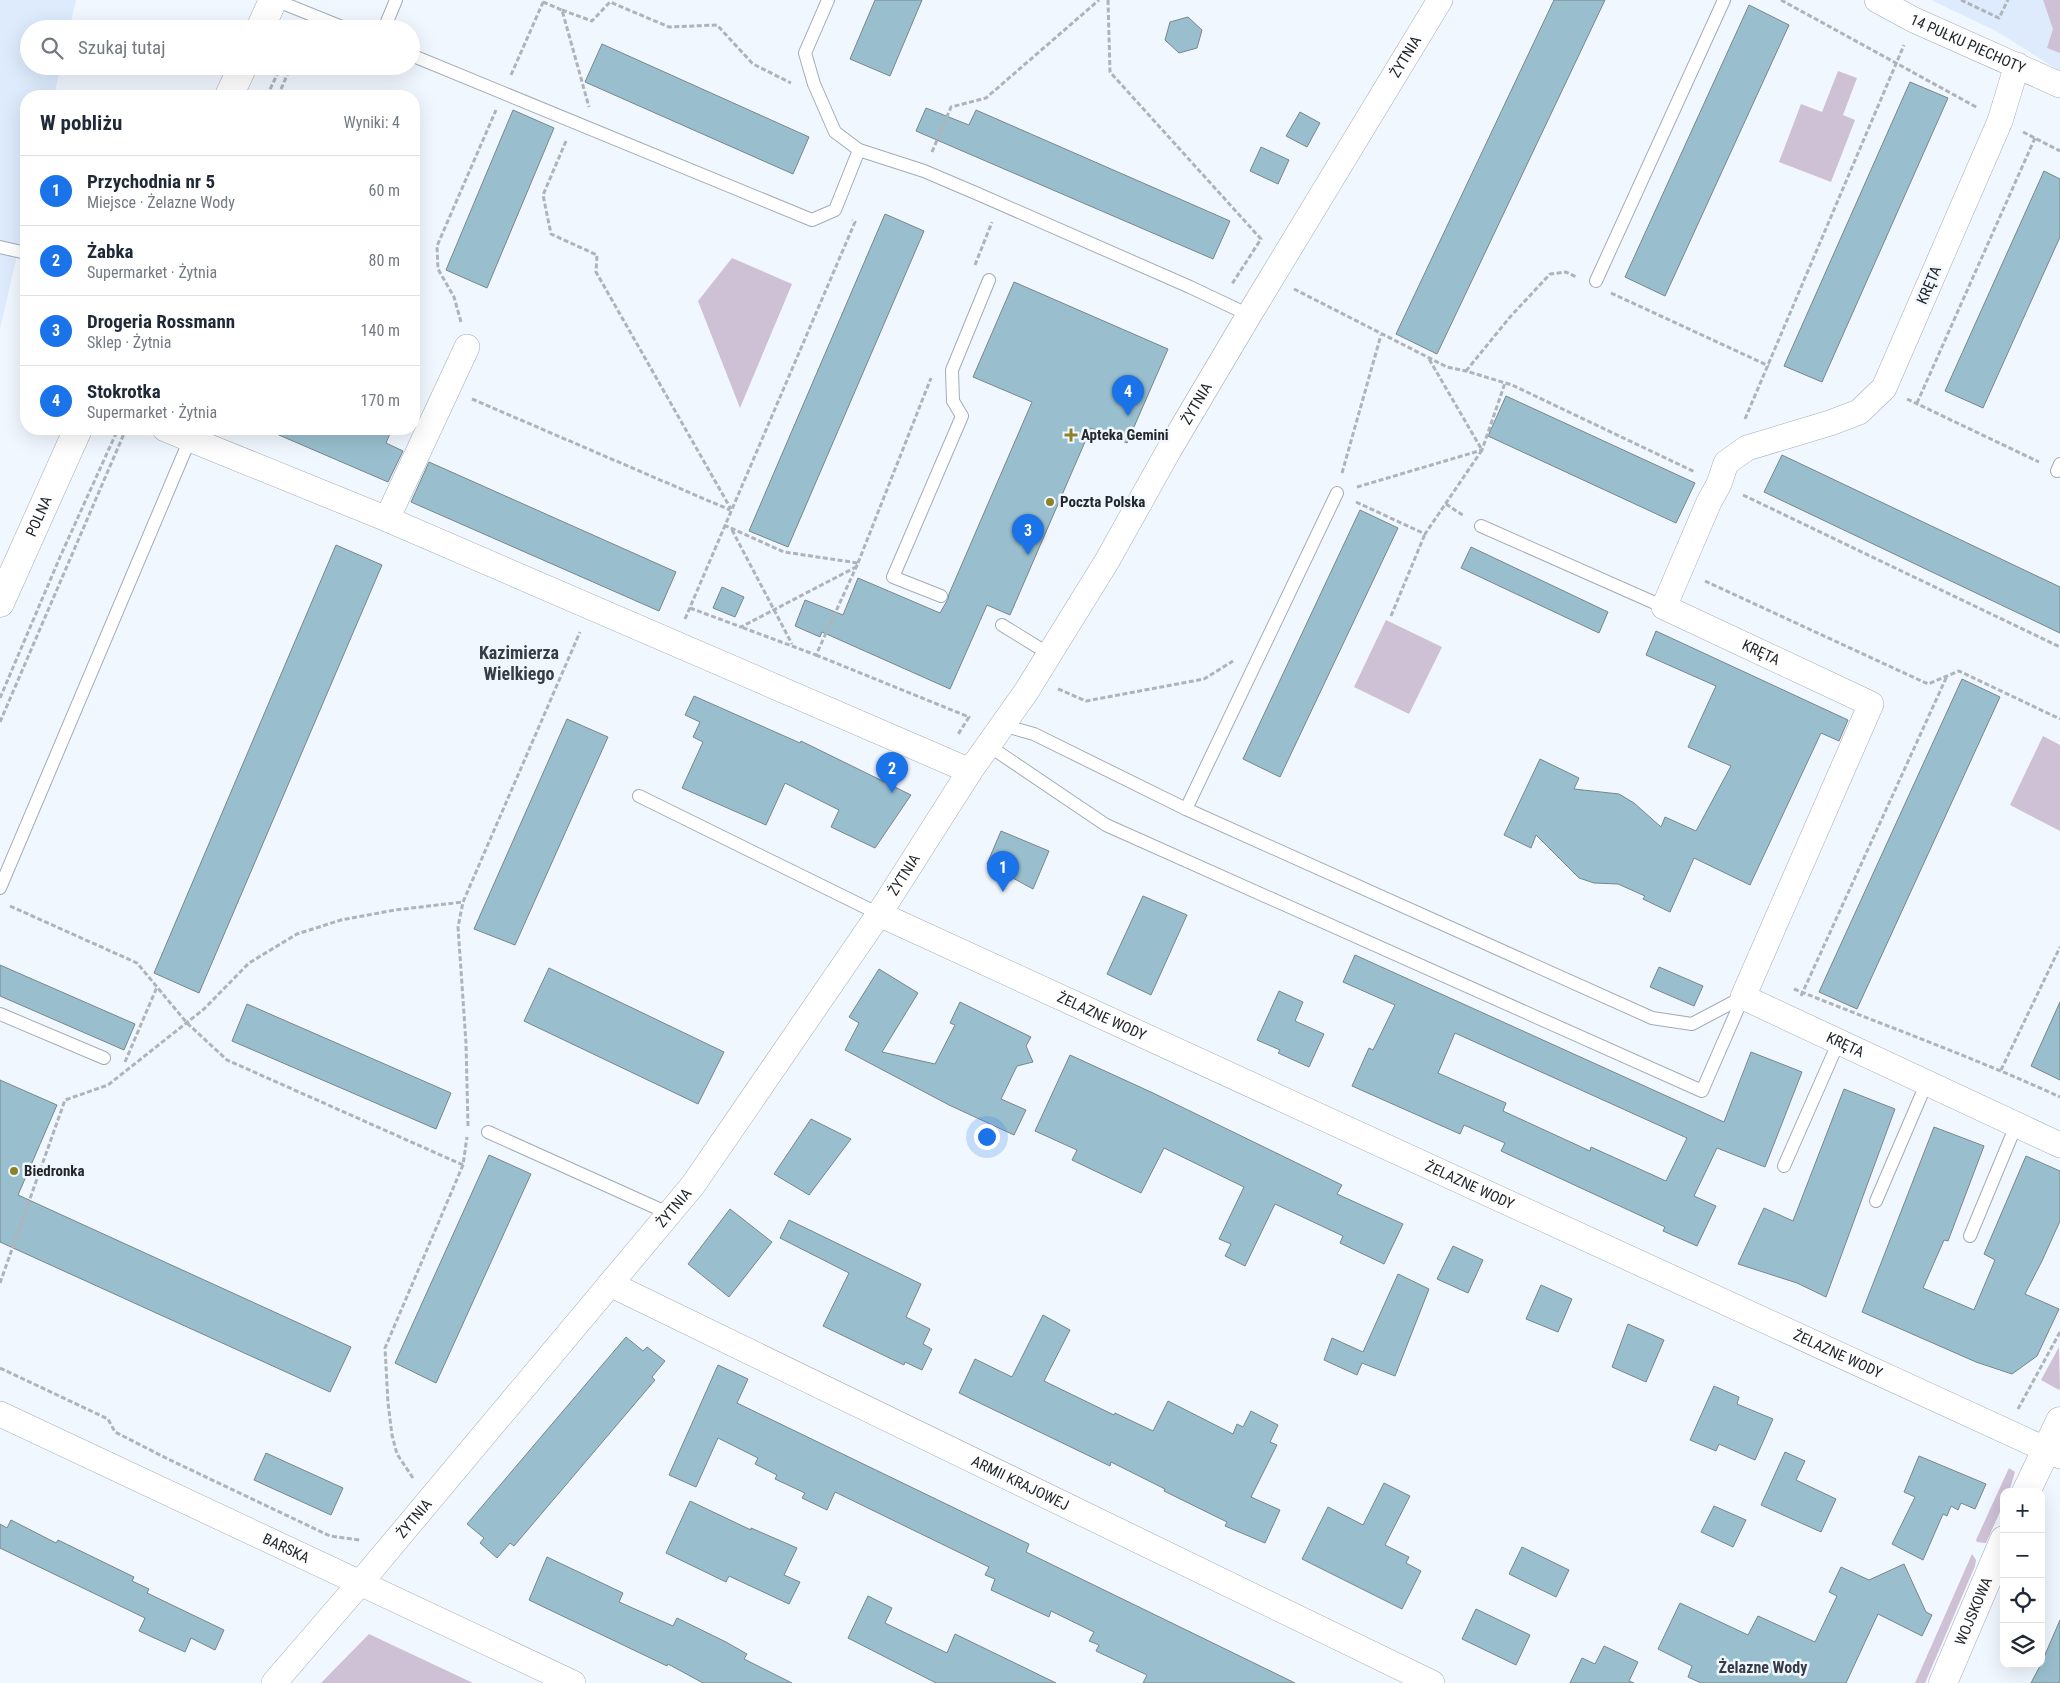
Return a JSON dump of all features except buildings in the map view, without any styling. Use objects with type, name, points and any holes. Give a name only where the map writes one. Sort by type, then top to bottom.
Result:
[{"type":"street","points":[[264,20],[274,0]]},
{"type":"street","name":"ŻYTNIA","points":[[274,1683],[361,1582],[693,1185],[879,914],[970,771],[1026,692],[1107,561],[1169,450],[1249,314],[1440,0]]},
{"type":"street","name":"14 PUŁKU PIECHOTY","points":[[1888,2],[1914,20],[2060,85]]},
{"type":"street","name":"KRĘTA","points":[[2018,65],[2000,121],[1884,388],[1859,412],[1830,424],[1747,448],[1722,474],[1664,606],[1871,704],[1743,998],[2017,1123],[2060,1145]]},
{"type":"street","points":[[233,90],[239,75]]},
{"type":"street","points":[[387,519],[467,347]]},
{"type":"street","name":"POLNA","points":[[0,604],[75,435]]},
{"type":"street","points":[[180,435],[387,519],[970,771]]},
{"type":"street","name":"ŻELAZNE WODY","points":[[879,914],[2053,1453]]},
{"type":"street","name":"ARMII KRAJOWEJ","points":[[610,1284],[1432,1683]]},
{"type":"street","name":"BARSKA","points":[[0,1414],[573,1683]]},
{"type":"street","points":[[2029,1488],[2053,1453],[2060,1421]]},
{"type":"street","name":"WOJSKOWA","points":[[1943,1683],[2000,1549]]},
{"type":"lane","points":[[274,0],[324,20]]},
{"type":"lane","points":[[388,20],[396,0]]},
{"type":"lane","points":[[828,0],[805,53],[814,84],[835,132],[859,150],[924,172],[999,203],[1249,314]]},
{"type":"lane","points":[[1599,285],[1724,0]]},
{"type":"lane","points":[[420,59],[812,220],[835,210],[859,150]]},
{"type":"lane","points":[[0,247],[20,252]]},
{"type":"lane","points":[[941,596],[893,577],[962,416],[953,401],[952,370],[989,280]]},
{"type":"lane","points":[[0,888],[190,439]]},
{"type":"lane","points":[[1186,809],[1337,493]]},
{"type":"lane","points":[[1481,526],[1664,606]]},
{"type":"lane","points":[[1002,625],[1049,654]]},
{"type":"lane","points":[[995,736],[1034,734],[1186,809],[1652,1018],[1692,1024],[1743,998]]},
{"type":"lane","points":[[995,736],[1106,825],[1702,1091],[1743,998]]},
{"type":"lane","points":[[638,796],[879,914]]},
{"type":"lane","points":[[0,1014],[104,1058]]},
{"type":"lane","points":[[1784,1166],[1839,1041]]},
{"type":"lane","points":[[1876,1201],[1927,1082]]},
{"type":"lane","points":[[1970,1236],[2017,1123]]},
{"type":"lane","points":[[488,1132],[670,1214]]},
{"type":"path","points":[[924,172],[952,107],[986,98],[1099,0]]},
{"type":"path","points":[[1108,0],[1110,72],[1260,239],[1220,301]]},
{"type":"path","points":[[1781,0],[2000,121],[2060,151]]},
{"type":"path","points":[[1961,0],[1999,18],[2008,0]]},
{"type":"path","points":[[467,347],[454,297],[438,269],[437,246],[543,1],[592,21],[610,2],[669,27],[717,25],[753,64],[820,98]]},
{"type":"path","points":[[562,10],[578,74],[597,131]]},
{"type":"path","points":[[1722,474],[1897,63]]},
{"type":"path","points":[[270,90],[277,75]]},
{"type":"path","points":[[281,90],[287,75]]},
{"type":"path","points":[[576,122],[543,195],[551,234],[597,255],[596,272],[731,510]]},
{"type":"path","points":[[1916,403],[2034,138]]},
{"type":"path","points":[[974,268],[999,203]]},
{"type":"path","points":[[675,643],[855,222],[835,210]]},
{"type":"path","points":[[1246,261],[1296,290],[1447,367],[1505,383],[1722,474],[2060,647]]},
{"type":"path","points":[[1466,371],[1510,317],[1550,274],[1566,272],[1580,279]]},
{"type":"path","points":[[1599,285],[1769,366]]},
{"type":"path","points":[[1290,298],[1296,290]]},
{"type":"path","points":[[1337,493],[1381,334]]},
{"type":"path","points":[[1428,358],[1482,450]]},
{"type":"path","points":[[816,655],[857,565],[934,370]]},
{"type":"path","points":[[1391,616],[1425,534],[1482,450],[1505,383]]},
{"type":"path","points":[[448,388],[731,510]]},
{"type":"path","points":[[1884,388],[2058,467]]},
{"type":"path","points":[[0,698],[60,557],[115,435]]},
{"type":"path","points":[[0,722],[123,435]]},
{"type":"path","points":[[1337,493],[1482,450]]},
{"type":"path","points":[[1337,493],[1425,534]]},
{"type":"path","points":[[724,525],[784,552],[857,565]]},
{"type":"path","points":[[732,530],[792,644]]},
{"type":"path","points":[[741,627],[857,565]]},
{"type":"path","points":[[1680,569],[1928,684],[1959,670],[2060,719]]},
{"type":"path","points":[[417,1483],[397,1454],[392,1436],[385,1348],[463,1165],[468,1132],[466,1043],[458,927],[463,902],[590,607]]},
{"type":"path","points":[[690,608],[792,644],[969,717],[943,759]]},
{"type":"path","points":[[1062,681],[1058,689],[1086,700],[1204,680],[1267,639]]},
{"type":"path","points":[[1791,1020],[1947,676]]},
{"type":"path","points":[[0,1283],[65,1100],[108,1085],[204,1009],[249,963],[297,934],[350,918],[395,910],[463,902]]},
{"type":"path","points":[[9,906],[137,963],[187,1023],[227,1060],[463,1165]]},
{"type":"path","points":[[2001,1070],[2060,947]]},
{"type":"path","points":[[1754,972],[2001,1070],[2060,1097]]},
{"type":"path","points":[[119,1076],[157,986]]},
{"type":"path","points":[[2005,1432],[2060,1332]]},
{"type":"path","points":[[0,1368],[108,1419],[115,1432],[330,1536],[366,1540]]},
{"type":"shaded area","points":[[0,0],[76,0],[71,20],[20,20],[20,75],[59,75],[55,90],[20,90],[20,242],[0,329]]},
{"type":"shaded area","points":[[1931,0],[2060,0],[2060,71],[1996,31]]},
{"type":"shaded area","points":[[2043,0],[2060,0],[2060,53],[2047,48],[2053,29]]},
{"type":"shaded area","points":[[1838,71],[1857,78],[1843,115],[1855,120],[1831,182],[1779,162],[1801,104],[1822,112]]},
{"type":"shaded area","points":[[732,258],[792,284],[740,408],[698,301]]},
{"type":"shaded area","points":[[1386,620],[1442,647],[1409,714],[1354,687]]},
{"type":"shaded area","points":[[2043,736],[2060,745],[2060,831],[2010,805]]},
{"type":"shaded area","points":[[2059,1347],[2060,1388],[2059,1390],[2041,1380]]},
{"type":"shaded area","points":[[2009,1468],[2015,1472],[2010,1488],[2000,1488],[2000,1512],[1986,1543],[1977,1542],[1976,1540]]},
{"type":"shaded area","points":[[1972,1554],[1976,1560],[1975,1566],[1925,1683],[1915,1683]]},
{"type":"shaded area","points":[[369,1634],[473,1683],[321,1683]]},
{"type":"place","name":"Stokrotka","points":[[1128,416]]},
{"type":"place","name":"Apteka Gemini","points":[[1071,435]]},
{"type":"place","name":"Poczta Polska","points":[[1050,502]]},
{"type":"place","name":"Drogeria Rossmann","points":[[1028,555]]},
{"type":"place","name":"Żabka","points":[[892,793]]},
{"type":"place","name":"Przychodnia nr 5","points":[[1003,892]]},
{"type":"place","name":"Biedronka","points":[[14,1171]]},
{"type":"district","name":"Kazimierza Wielkiego","points":[[519,662]]},
{"type":"district","name":"Żelazne Wody","points":[[1763,1667]]}]
